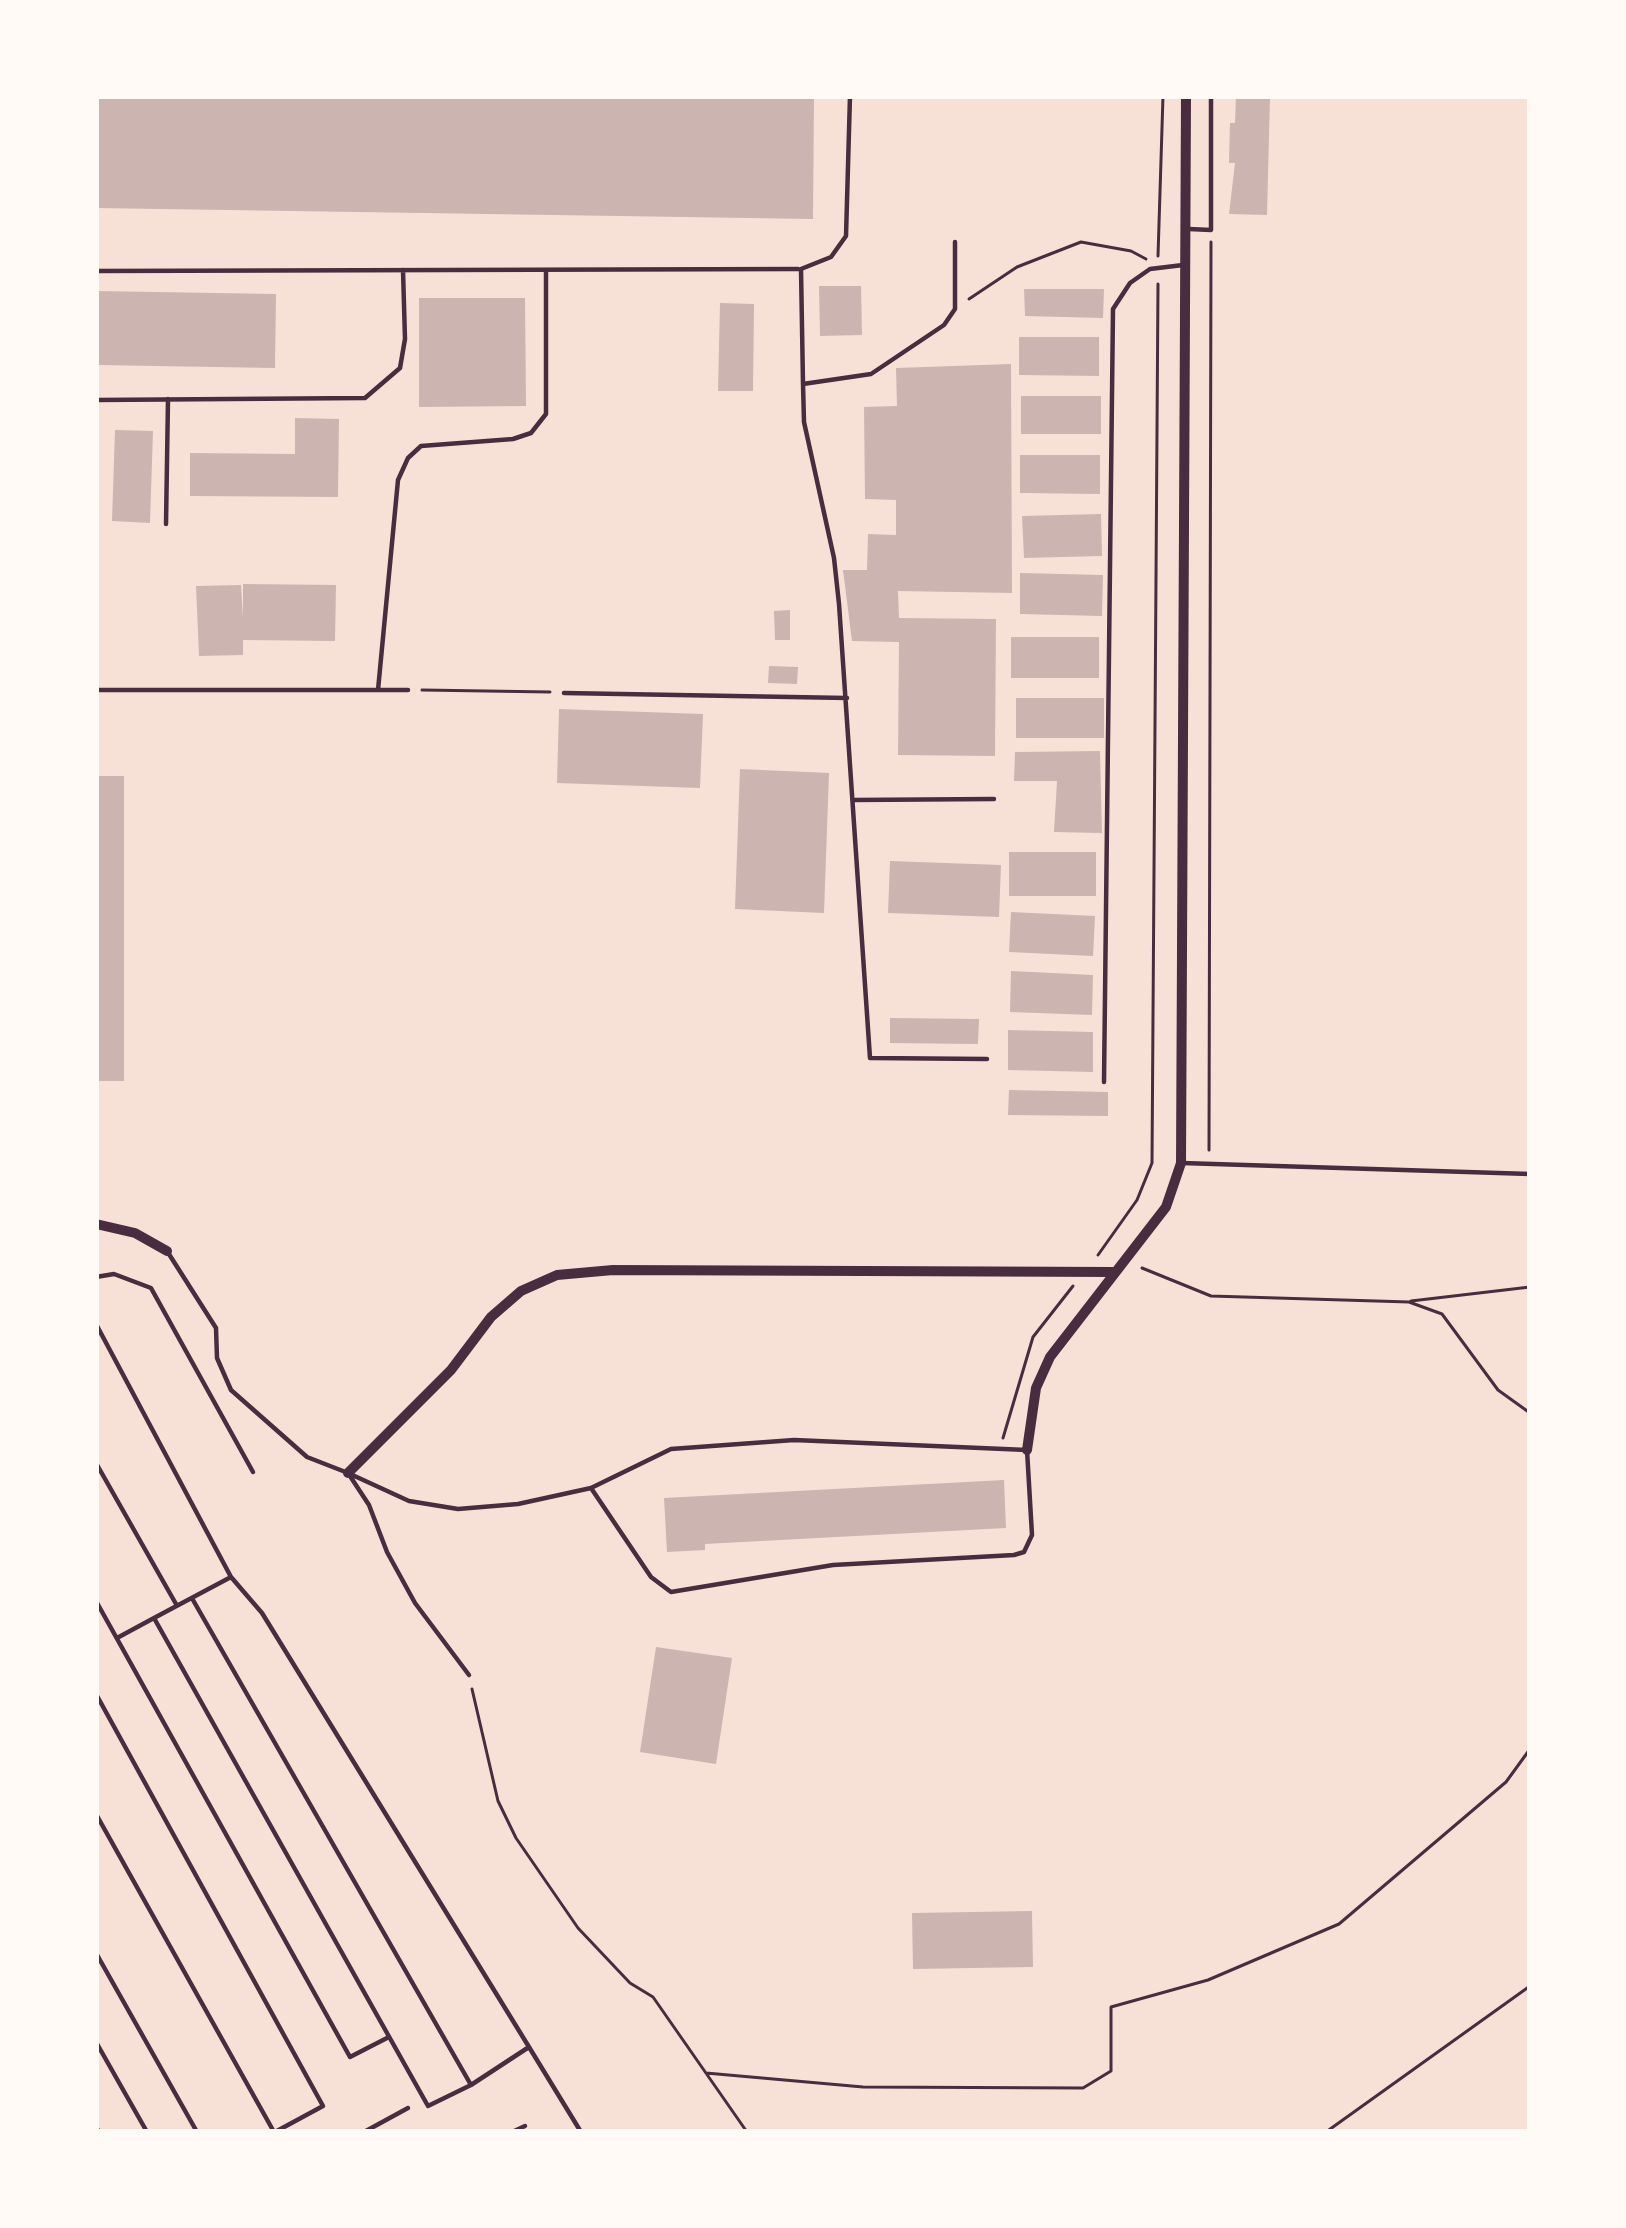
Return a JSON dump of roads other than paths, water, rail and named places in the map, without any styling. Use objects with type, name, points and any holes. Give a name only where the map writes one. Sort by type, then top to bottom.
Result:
[{"type":"street","points":[[1027,1450],[1036,1388],[1050,1357],[1166,1207],[1181,1163],[1186,96]]},
{"type":"street","points":[[96,1224],[135,1232],[166,1251]]},
{"type":"street","points":[[348,1473],[428,1396],[491,1317],[521,1291],[557,1275],[613,1270],[1115,1272]]},
{"type":"lane","points":[[96,271],[801,269],[831,257],[846,236],[850,96]]},
{"type":"lane","points":[[1184,229],[1210,230],[1211,96]]},
{"type":"lane","points":[[803,384],[871,374],[944,325],[955,309],[955,242]]},
{"type":"lane","points":[[1104,1082],[1113,309],[1130,284],[1158,266],[1183,266]]},
{"type":"lane","points":[[801,269],[804,422],[834,558],[870,1058],[987,1059]]},
{"type":"lane","points":[[96,400],[365,398],[400,368],[405,339],[403,270]]},
{"type":"lane","points":[[378,689],[398,480],[421,446],[513,439],[531,433],[546,414],[546,270]]},
{"type":"lane","points":[[166,524],[167,399]]},
{"type":"lane","points":[[96,690],[408,690]]},
{"type":"lane","points":[[564,693],[847,698]]},
{"type":"lane","points":[[853,800],[994,799]]},
{"type":"lane","points":[[1181,1163],[1530,1174]]},
{"type":"lane","points":[[166,1251],[216,1328],[217,1358],[231,1390],[308,1457],[409,1501],[458,1509],[518,1504],[591,1488],[671,1449],[794,1440],[1000,1448],[1027,1450],[1032,1535],[1024,1552],[833,1565],[682,1592],[662,1587],[651,1576],[591,1488]]},
{"type":"lane","points":[[96,1276],[114,1274],[151,1288],[253,1472]]},
{"type":"lane","points":[[96,1324],[232,1576],[262,1613],[580,2132]]},
{"type":"lane","points":[[96,1463],[177,1605]]},
{"type":"lane","points":[[348,1473],[369,1505],[387,1552],[415,1603],[469,1676]]},
{"type":"lane","points":[[116,1638],[232,1576]]},
{"type":"lane","points":[[192,1600],[470,2085]]},
{"type":"lane","points":[[96,1601],[350,2057],[389,2037]]},
{"type":"lane","points":[[154,1618],[428,2106],[529,2048]]},
{"type":"lane","points":[[96,1694],[323,2107],[274,2132],[96,1814]]},
{"type":"lane","points":[[96,1953],[197,2132]]},
{"type":"lane","points":[[96,2042],[148,2132]]},
{"type":"lane","points":[[364,2132],[408,2108]]},
{"type":"lane","points":[[512,2132],[525,2126]]}]
